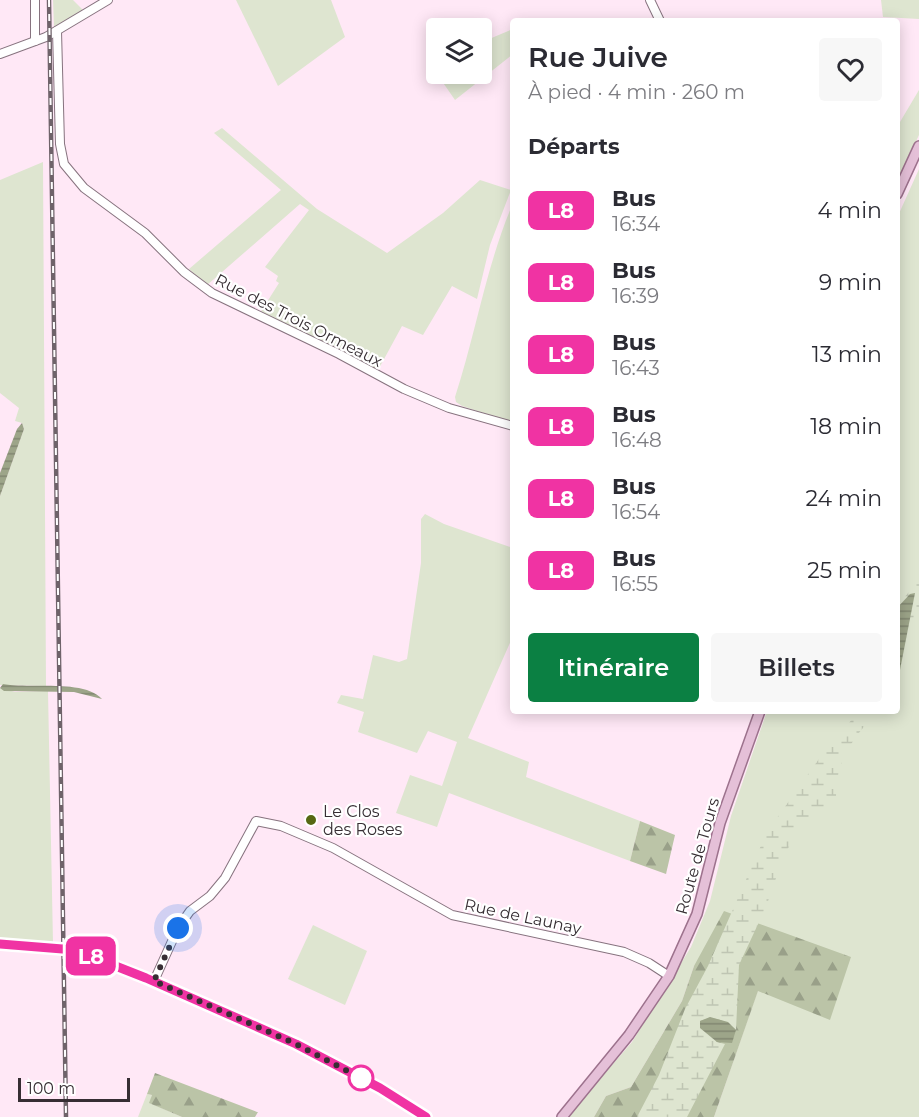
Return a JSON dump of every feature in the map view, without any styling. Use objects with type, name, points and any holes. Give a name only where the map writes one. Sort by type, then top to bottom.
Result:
[{"type":"main road","points":[[900,187],[919,146]]},
{"type":"main road","name":"Route de Tours","points":[[562,1117],[629,1035],[669,976],[697,914],[720,823],[759,714]]},
{"type":"street","points":[[35,0],[35,41]]},
{"type":"street","points":[[0,54],[57,31],[108,0]]},
{"type":"street","points":[[650,0],[659,18]]},
{"type":"street","name":"Rue des Trois Ormeaux","points":[[57,31],[60,144],[64,164],[84,188],[145,233],[184,272],[212,293],[339,354],[404,389],[449,408],[510,425]]},
{"type":"street","name":"Rue de Launay","points":[[154,981],[178,928],[190,911],[210,896],[225,878],[256,821],[281,826],[333,848],[452,915],[624,952],[649,963],[669,976]]},
{"type":"street","points":[[0,944],[75,950],[154,981],[296,1044],[380,1088],[426,1117]]},
{"type":"green space","points":[[53,0],[73,0],[83,10],[54,28]]},
{"type":"green space","points":[[236,0],[331,0],[345,37],[278,86]]},
{"type":"green space","points":[[881,0],[919,0],[919,19],[883,17]]},
{"type":"green space","points":[[510,30],[510,56],[492,71],[492,38]]},
{"type":"green space","points":[[444,84],[475,84],[455,100]]},
{"type":"green space","points":[[919,90],[919,135],[900,175],[900,122]]},
{"type":"green space","points":[[222,128],[317,209],[387,253],[443,213],[480,180],[510,190],[490,245],[477,299],[452,286],[423,335],[402,326],[377,372],[260,313],[279,283],[276,281],[278,276],[265,267],[309,210],[300,204],[206,286],[189,269],[281,190],[214,133]]},
{"type":"green space","points":[[43,162],[46,686],[0,685],[0,496],[24,429],[22,423],[15,421],[19,408],[0,393],[0,180]]},
{"type":"green space","points":[[919,169],[919,1117],[714,1117],[758,990],[851,958],[694,966],[682,1001],[631,1087],[606,1096],[594,1117],[567,1117],[632,1042],[691,947],[710,901],[731,816],[766,714],[900,714],[900,211]]},
{"type":"green space","points":[[510,211],[510,422],[462,406],[456,402],[455,397],[488,275]]},
{"type":"green space","points":[[425,514],[444,524],[510,547],[510,643],[468,738],[529,762],[526,777],[640,821],[630,861],[449,793],[437,827],[396,813],[410,775],[442,786],[457,742],[428,731],[417,753],[358,732],[364,712],[337,703],[341,695],[363,699],[373,655],[399,662],[407,659],[421,563],[421,519]]},
{"type":"green space","points":[[919,580],[919,622],[907,629],[912,603],[904,599],[900,603]]},
{"type":"green space","points":[[0,688],[15,692],[48,691],[53,943],[0,940]]},
{"type":"green space","points":[[857,714],[875,714],[854,740],[843,759],[839,770],[836,796],[796,835],[784,855],[766,907],[739,965],[736,1030],[719,1020],[710,1018],[700,1021],[717,1042],[725,1044],[687,1117],[637,1117],[659,1075],[685,1009],[708,966],[767,832],[831,742]]},
{"type":"green space","points":[[640,821],[675,835],[666,874],[630,861]]},
{"type":"green space","points":[[724,911],[851,957],[830,1020],[758,991],[714,1117],[594,1117],[606,1096],[631,1087],[682,1001],[694,966]]},
{"type":"green space","points":[[313,925],[367,951],[345,1005],[288,979]]},
{"type":"green space","points":[[155,1073],[258,1112],[255,1117],[182,1117],[149,1103],[152,1095],[147,1094]]},
{"type":"green space","points":[[147,1094],[152,1095],[150,1103],[182,1117],[138,1117]]},
{"type":"shaded area","points":[[22,423],[24,429],[0,496],[0,473],[17,429]]},
{"type":"shaded area","points":[[915,593],[900,670],[900,605],[910,594]]},
{"type":"shaded area","points":[[3,684],[70,687],[94,693],[102,699],[74,692],[4,691],[0,688]]},
{"type":"shaded area","points":[[710,1017],[728,1022],[736,1030],[732,1043],[717,1042],[700,1028],[700,1021]]},
{"type":"railway","points":[[49,0],[66,1117]]},
{"type":"bus line","name":"L8","points":[[0,944],[63,947],[146,978],[296,1044],[380,1088],[426,1117]]},
{"type":"place","name":"Le Clos des Roses","points":[[311,820]]},
{"type":"route","points":[[178,928],[154,981],[296,1044],[361,1078]]}]
